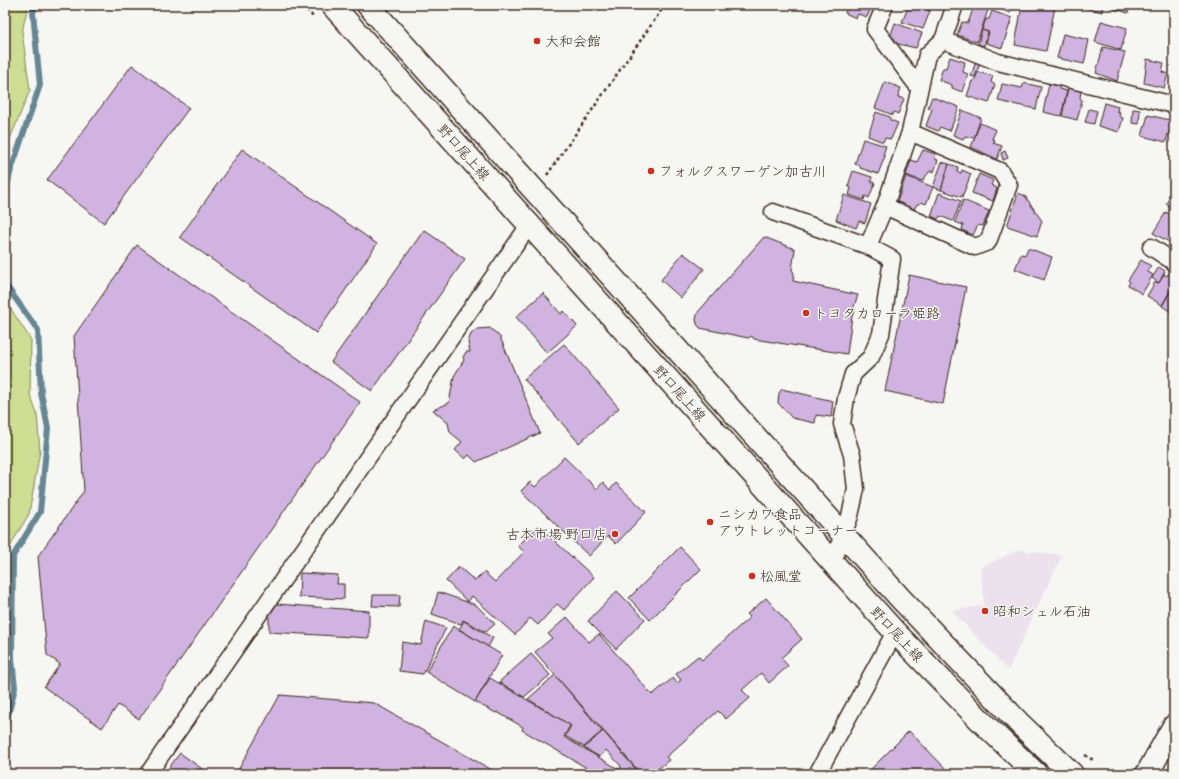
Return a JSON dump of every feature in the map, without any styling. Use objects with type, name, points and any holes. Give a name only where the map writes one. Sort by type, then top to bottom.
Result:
[{"type":"main road","name":"野口尾上線","points":[[332,5],[530,224],[832,564],[895,632],[1036,774]]},
{"type":"main road","name":"野口尾上線","points":[[368,5],[964,667],[1072,774]]},
{"type":"main road","points":[[1147,774],[1174,726]]},
{"type":"street","points":[[885,5],[875,29],[919,88]]},
{"type":"street","points":[[868,246],[885,206],[910,132],[927,55],[943,40],[955,5]]},
{"type":"street","points":[[943,40],[998,62],[1174,105]]},
{"type":"street","points":[[885,206],[975,247],[988,242],[1009,185],[1000,171],[910,132]]},
{"type":"street","points":[[773,212],[868,246],[892,259],[882,334],[872,357],[853,374],[846,398],[842,424],[852,455],[856,489],[844,535],[832,564]]},
{"type":"street","points":[[148,774],[530,224]]},
{"type":"street","points":[[1151,247],[1174,262]]},
{"type":"street","points":[[817,774],[895,632]]},
{"type":"shaded area","points":[[1019,550],[1062,555],[1008,670],[952,611],[984,605],[981,567]]},
{"type":"green space","points":[[5,5],[28,5],[22,32],[30,90],[5,151]]},
{"type":"green space","points":[[5,300],[31,340],[30,394],[37,414],[40,451],[29,514],[13,541],[5,559]]},
{"type":"building","points":[[848,5],[872,5],[867,17],[858,14],[856,18],[845,13]]},
{"type":"building","points":[[909,5],[915,5],[930,11],[923,29],[902,22]]},
{"type":"building","points":[[916,5],[932,5],[930,11]]},
{"type":"building","points":[[989,5],[1013,5],[1010,13]]},
{"type":"building","points":[[1022,5],[1055,7],[1046,51],[1015,45]]},
{"type":"building","points":[[1083,5],[1103,5],[1102,12],[1083,7]]},
{"type":"building","points":[[1108,5],[1130,5],[1128,13],[1108,7]]},
{"type":"building","points":[[974,6],[988,10],[977,42],[957,35],[962,22],[968,23]]},
{"type":"building","points":[[992,11],[1012,18],[1002,48],[986,43],[989,32],[982,30],[986,19],[989,19]]},
{"type":"building","points":[[1101,21],[1127,28],[1121,50],[1095,42]]},
{"type":"building","points":[[895,23],[922,33],[916,48],[894,43],[895,39],[890,37]]},
{"type":"building","points":[[982,30],[988,32],[984,46],[978,44]]},
{"type":"building","points":[[1063,34],[1089,40],[1084,64],[1057,58]]},
{"type":"building","points":[[1103,47],[1125,52],[1117,81],[1096,73]]},
{"type":"building","points":[[950,57],[965,62],[963,72],[968,74],[962,92],[952,88],[952,85],[939,80],[943,68],[946,68]]},
{"type":"building","points":[[1147,59],[1164,63],[1162,72],[1168,74],[1164,88],[1144,83]]},
{"type":"building","points":[[976,61],[980,63],[975,77],[971,76]]},
{"type":"building","points":[[132,65],[189,108],[104,223],[47,180]]},
{"type":"building","points":[[978,72],[993,76],[991,82],[995,85],[989,103],[967,96],[972,81],[974,81]]},
{"type":"building","points":[[885,82],[901,88],[898,97],[904,99],[898,114],[894,112],[893,115],[875,108]]},
{"type":"building","points":[[1024,83],[1041,87],[1036,109],[998,101],[1002,84],[1022,88]]},
{"type":"building","points":[[1049,84],[1059,86],[1059,89],[1067,91],[1061,116],[1043,112]]},
{"type":"building","points":[[1068,88],[1081,91],[1080,98],[1082,100],[1077,120],[1062,116]]},
{"type":"building","points":[[932,97],[959,107],[950,131],[940,127],[938,131],[926,126],[932,109],[928,107]]},
{"type":"building","points":[[1104,103],[1118,107],[1117,111],[1120,112],[1119,116],[1123,118],[1119,132],[1098,126]]},
{"type":"building","points":[[1089,109],[1097,111],[1094,124],[1085,122]]},
{"type":"building","points":[[1133,109],[1140,110],[1139,124],[1132,123]]},
{"type":"building","points":[[962,110],[981,118],[974,138],[965,136],[963,139],[953,135]]},
{"type":"building","points":[[876,112],[890,117],[890,120],[898,123],[891,139],[885,138],[883,142],[868,136]]},
{"type":"building","points":[[1148,115],[1174,121],[1173,135],[1168,134],[1166,142],[1142,136]]},
{"type":"building","points":[[980,123],[996,130],[992,139],[995,140],[993,143],[1002,146],[997,159],[971,147]]},
{"type":"building","points":[[863,139],[886,146],[883,155],[885,156],[878,174],[860,168],[861,166],[855,164]]},
{"type":"building","points":[[242,149],[377,244],[316,333],[180,237]]},
{"type":"building","points":[[923,150],[936,154],[935,159],[938,160],[934,172],[930,171],[922,181],[906,175],[911,160],[917,162]]},
{"type":"building","points":[[1005,151],[1008,158],[1003,160],[1001,153]]},
{"type":"building","points":[[942,162],[949,164],[941,190],[933,187]]},
{"type":"building","points":[[949,164],[958,167],[957,172],[961,173],[962,170],[971,174],[962,197],[941,190]]},
{"type":"building","points":[[853,171],[872,177],[871,181],[875,183],[869,198],[865,196],[864,200],[849,195],[851,188],[848,186]]},
{"type":"building","points":[[979,174],[993,180],[991,185],[997,188],[993,201],[972,193]]},
{"type":"building","points":[[906,176],[933,187],[926,204],[921,202],[920,204],[917,204],[914,209],[897,202]]},
{"type":"building","points":[[1174,190],[1174,209],[1166,204]]},
{"type":"building","points":[[939,193],[961,201],[953,221],[940,216],[938,219],[931,216]]},
{"type":"building","points":[[1018,193],[1025,196],[1042,221],[1037,236],[1007,226]]},
{"type":"building","points":[[844,195],[871,204],[865,223],[859,221],[856,228],[836,220]]},
{"type":"building","points":[[963,200],[989,211],[983,226],[978,225],[973,235],[962,230],[963,225],[955,222]]},
{"type":"building","points":[[1166,212],[1174,217],[1174,239],[1171,243],[1153,233]]},
{"type":"building","points":[[424,230],[465,259],[372,391],[331,362]]},
{"type":"building","points":[[764,237],[795,249],[792,270],[794,273],[793,281],[858,295],[853,309],[855,312],[852,316],[847,354],[754,339],[752,336],[748,338],[700,328],[697,324],[696,319],[698,312]]},
{"type":"building","points":[[137,245],[360,402],[139,719],[118,705],[102,728],[44,687],[60,664],[47,655],[38,556],[84,491],[74,336]]},
{"type":"building","points":[[1028,248],[1052,257],[1044,280],[1015,269],[1021,254],[1025,255]]},
{"type":"building","points":[[683,253],[704,269],[681,298],[661,280]]},
{"type":"building","points":[[1141,260],[1151,266],[1148,272],[1153,275],[1142,294],[1128,285],[1130,282],[1128,280]]},
{"type":"building","points":[[1159,267],[1165,271],[1159,283],[1152,278]]},
{"type":"building","points":[[1169,273],[1174,276],[1174,284],[1162,305],[1147,296],[1155,282],[1159,283],[1164,274],[1167,276]]},
{"type":"building","points":[[909,275],[966,287],[943,404],[885,391]]},
{"type":"building","points":[[1172,289],[1174,291],[1174,314],[1162,306]]},
{"type":"building","points":[[543,293],[561,314],[564,311],[577,326],[547,353],[516,317]]},
{"type":"building","points":[[490,328],[500,337],[540,433],[476,462],[469,455],[465,459],[455,450],[462,442],[450,432],[448,423],[433,410],[449,403],[454,376],[464,360],[463,357],[466,352],[470,352],[468,342],[471,334],[477,329]]},
{"type":"building","points":[[564,344],[619,408],[579,443],[524,379]]},
{"type":"building","points":[[782,389],[833,401],[831,417],[816,415],[815,423],[792,418],[778,403],[779,393]]},
{"type":"building","points":[[564,457],[597,489],[603,482],[610,490],[616,483],[646,512],[616,544],[608,536],[589,556],[521,491],[530,482],[535,487]]},
{"type":"building","points":[[538,526],[594,577],[564,610],[557,604],[538,625],[530,618],[515,635],[472,596],[468,602],[446,581],[459,567],[475,581],[484,572],[495,582],[524,552],[518,546]]},
{"type":"building","points":[[680,547],[701,569],[650,620],[629,598]]},
{"type":"building","points":[[300,573],[338,575],[337,584],[344,584],[344,599],[299,597]]},
{"type":"building","points":[[617,591],[645,619],[616,649],[588,621]]},
{"type":"building","points":[[438,592],[476,605],[495,624],[486,632],[463,620],[461,624],[432,614]]},
{"type":"building","points":[[373,595],[400,595],[399,607],[372,606]]},
{"type":"building","points":[[766,598],[802,639],[781,658],[788,666],[769,683],[761,673],[742,690],[750,698],[726,719],[718,711],[666,757],[669,760],[652,774],[641,774],[535,652],[552,638],[548,634],[567,617],[589,642],[599,634],[652,695],[673,678],[677,683],[681,680],[676,674],[698,656],[702,660],[750,617],[747,614]]},
{"type":"building","points":[[277,604],[369,611],[369,638],[269,632],[269,615]]},
{"type":"building","points":[[426,621],[446,628],[423,674],[399,671],[402,642],[421,645]]},
{"type":"building","points":[[464,621],[493,638],[488,647],[459,629]]},
{"type":"building","points":[[453,626],[502,655],[475,702],[426,672]]},
{"type":"building","points":[[531,654],[550,675],[524,697],[499,682]]},
{"type":"building","points":[[555,675],[602,731],[584,747],[565,736],[571,726],[528,699]]},
{"type":"building","points":[[490,678],[570,725],[564,737],[627,774],[597,774],[522,730],[523,727],[497,712],[496,713],[475,702]]},
{"type":"building","points":[[280,695],[374,703],[499,774],[236,774]]},
{"type":"building","points":[[603,731],[639,773],[638,774],[629,774],[620,769],[621,766],[606,750],[600,757],[584,748]]},
{"type":"building","points":[[909,731],[951,774],[866,774]]},
{"type":"building","points":[[180,753],[205,771],[203,774],[164,774]]},
{"type":"waterway","points":[[5,198],[10,173],[40,85],[33,13],[35,5]]},
{"type":"waterway","points":[[5,284],[38,330],[41,393],[48,428],[40,512],[13,556],[12,659],[15,688],[5,727]]},
{"type":"place","name":"大和会館","points":[[537,41]]},
{"type":"place","name":"フォルクスワーゲン加古川","points":[[651,171]]},
{"type":"place","name":"トヨタカローラ姫路","points":[[806,313]]},
{"type":"place","name":"ニシカワ食品 アウトレットコーナー","points":[[710,522]]},
{"type":"place","name":"古本市場 野口店","points":[[615,534]]},
{"type":"place","name":"松風堂","points":[[752,576]]},
{"type":"place","name":"昭和シェル石油","points":[[985,611]]}]
